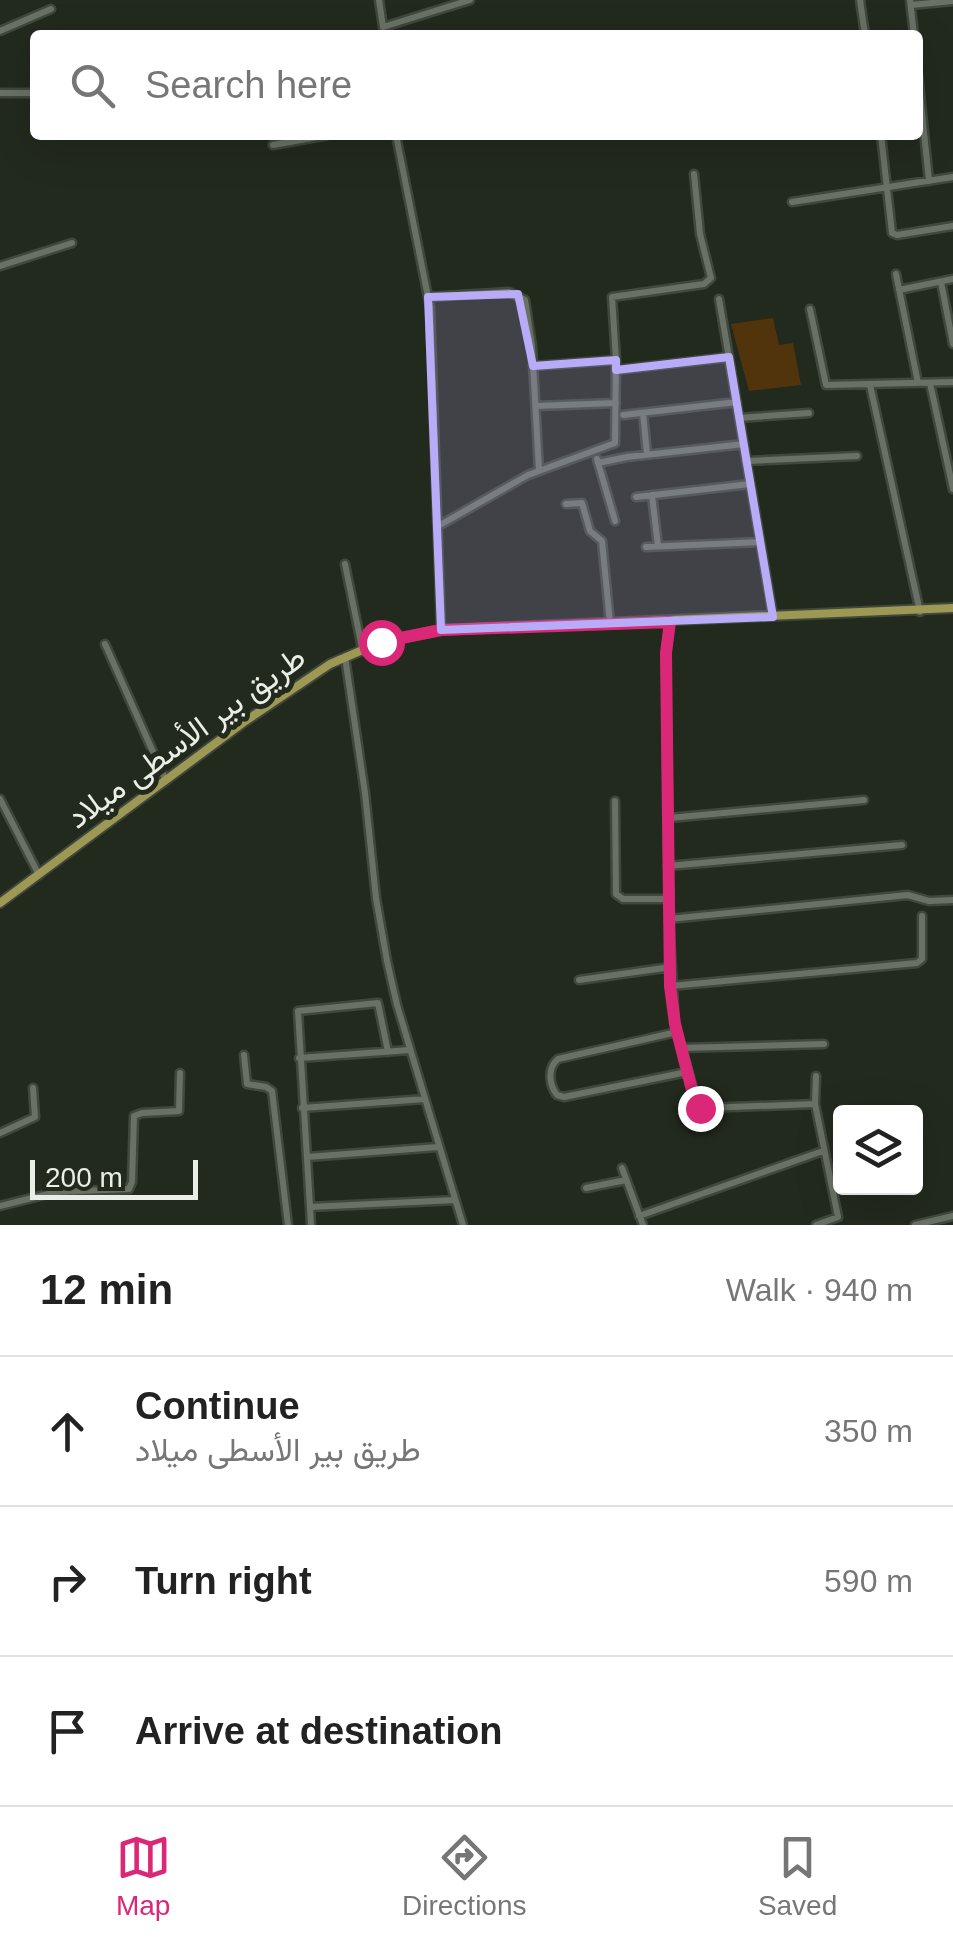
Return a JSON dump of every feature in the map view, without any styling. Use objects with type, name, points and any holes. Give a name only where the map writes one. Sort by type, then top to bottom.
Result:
[{"type":"main road","name":"طريق بير الأسطى ميلاد","points":[[0,902],[292,687],[362,648],[441,630],[953,608]]},
{"type":"street","points":[[379,0],[384,27],[470,0]]},
{"type":"street","points":[[860,0],[864,30]]},
{"type":"street","points":[[913,30],[910,3],[953,0]]},
{"type":"street","points":[[0,32],[51,10]]},
{"type":"street","points":[[0,92],[30,94]]},
{"type":"street","points":[[923,122],[929,180]]},
{"type":"street","points":[[273,145],[291,140]]},
{"type":"street","points":[[397,140],[428,298],[440,524],[441,630]]},
{"type":"street","points":[[882,140],[894,234],[953,226]]},
{"type":"street","points":[[440,524],[539,470],[615,443],[613,296],[704,284],[711,278],[699,227],[694,174]]},
{"type":"street","points":[[792,202],[953,177]]},
{"type":"street","points":[[0,266],[72,243]]},
{"type":"street","points":[[896,274],[918,384]]},
{"type":"street","points":[[899,290],[953,279]]},
{"type":"street","points":[[941,282],[953,344]]},
{"type":"street","points":[[428,298],[518,294],[528,308],[539,470]]},
{"type":"street","points":[[720,299],[773,618]]},
{"type":"street","points":[[810,309],[824,383],[828,386],[953,382]]},
{"type":"street","points":[[616,370],[729,357]]},
{"type":"street","points":[[534,366],[616,360]]},
{"type":"street","points":[[930,383],[953,489]]},
{"type":"street","points":[[870,385],[920,612]]},
{"type":"street","points":[[623,415],[737,402]]},
{"type":"street","points":[[536,406],[616,404]]},
{"type":"street","points":[[740,418],[809,412]]},
{"type":"street","points":[[643,413],[647,454]]},
{"type":"street","points":[[616,521],[598,461],[744,444]]},
{"type":"street","points":[[746,461],[857,456]]},
{"type":"street","points":[[636,496],[750,484]]},
{"type":"street","points":[[652,495],[658,546]]},
{"type":"street","points":[[566,504],[582,503],[590,531],[603,543],[610,624]]},
{"type":"street","points":[[646,547],[760,542]]},
{"type":"street","points":[[346,564],[362,648]]},
{"type":"street","points":[[670,622],[666,653],[670,986],[695,1102],[704,1108],[815,1104]]},
{"type":"street","points":[[105,644],[166,781]]},
{"type":"street","points":[[345,656],[379,920],[410,1050],[463,1225]]},
{"type":"street","points":[[0,799],[39,875]]},
{"type":"street","points":[[669,818],[864,800]]},
{"type":"street","points":[[615,801],[616,894],[623,899],[668,900]]},
{"type":"street","points":[[668,866],[902,846]]},
{"type":"street","points":[[669,919],[908,894],[929,901],[953,900]]},
{"type":"street","points":[[670,986],[917,964],[922,959],[922,916]]},
{"type":"street","points":[[579,980],[671,968]]},
{"type":"street","points":[[311,1225],[299,1010],[375,1002],[382,1010],[388,1052]]},
{"type":"street","points":[[677,1032],[558,1059],[551,1069],[551,1083],[555,1093],[564,1097],[687,1072]]},
{"type":"street","points":[[681,1048],[824,1044]]},
{"type":"street","points":[[299,1058],[410,1050]]},
{"type":"street","points":[[244,1055],[246,1084],[266,1087],[272,1092],[288,1225]]},
{"type":"street","points":[[0,1206],[56,1192],[129,1189],[134,1116],[142,1112],[179,1111],[180,1073]]},
{"type":"street","points":[[816,1076],[815,1104],[839,1221],[816,1225]]},
{"type":"street","points":[[0,1133],[35,1117],[33,1088]]},
{"type":"street","points":[[302,1108],[425,1098]]},
{"type":"street","points":[[307,1156],[438,1147]]},
{"type":"street","points":[[639,1216],[823,1151]]},
{"type":"street","points":[[622,1168],[642,1225]]},
{"type":"street","points":[[586,1188],[626,1180]]},
{"type":"street","points":[[310,1207],[455,1200]]},
{"type":"street","points":[[916,1225],[953,1216]]},
{"type":"highlighted area","points":[[518,294],[533,366],[616,360],[616,370],[729,357],[773,617],[441,630],[428,297]]},
{"type":"shaded area","points":[[773,318],[779,345],[793,343],[801,385],[749,391],[731,324]]},
{"type":"route","points":[[381,642],[441,630],[670,622],[666,653],[670,986],[675,1024],[695,1102],[700,1108]]}]
